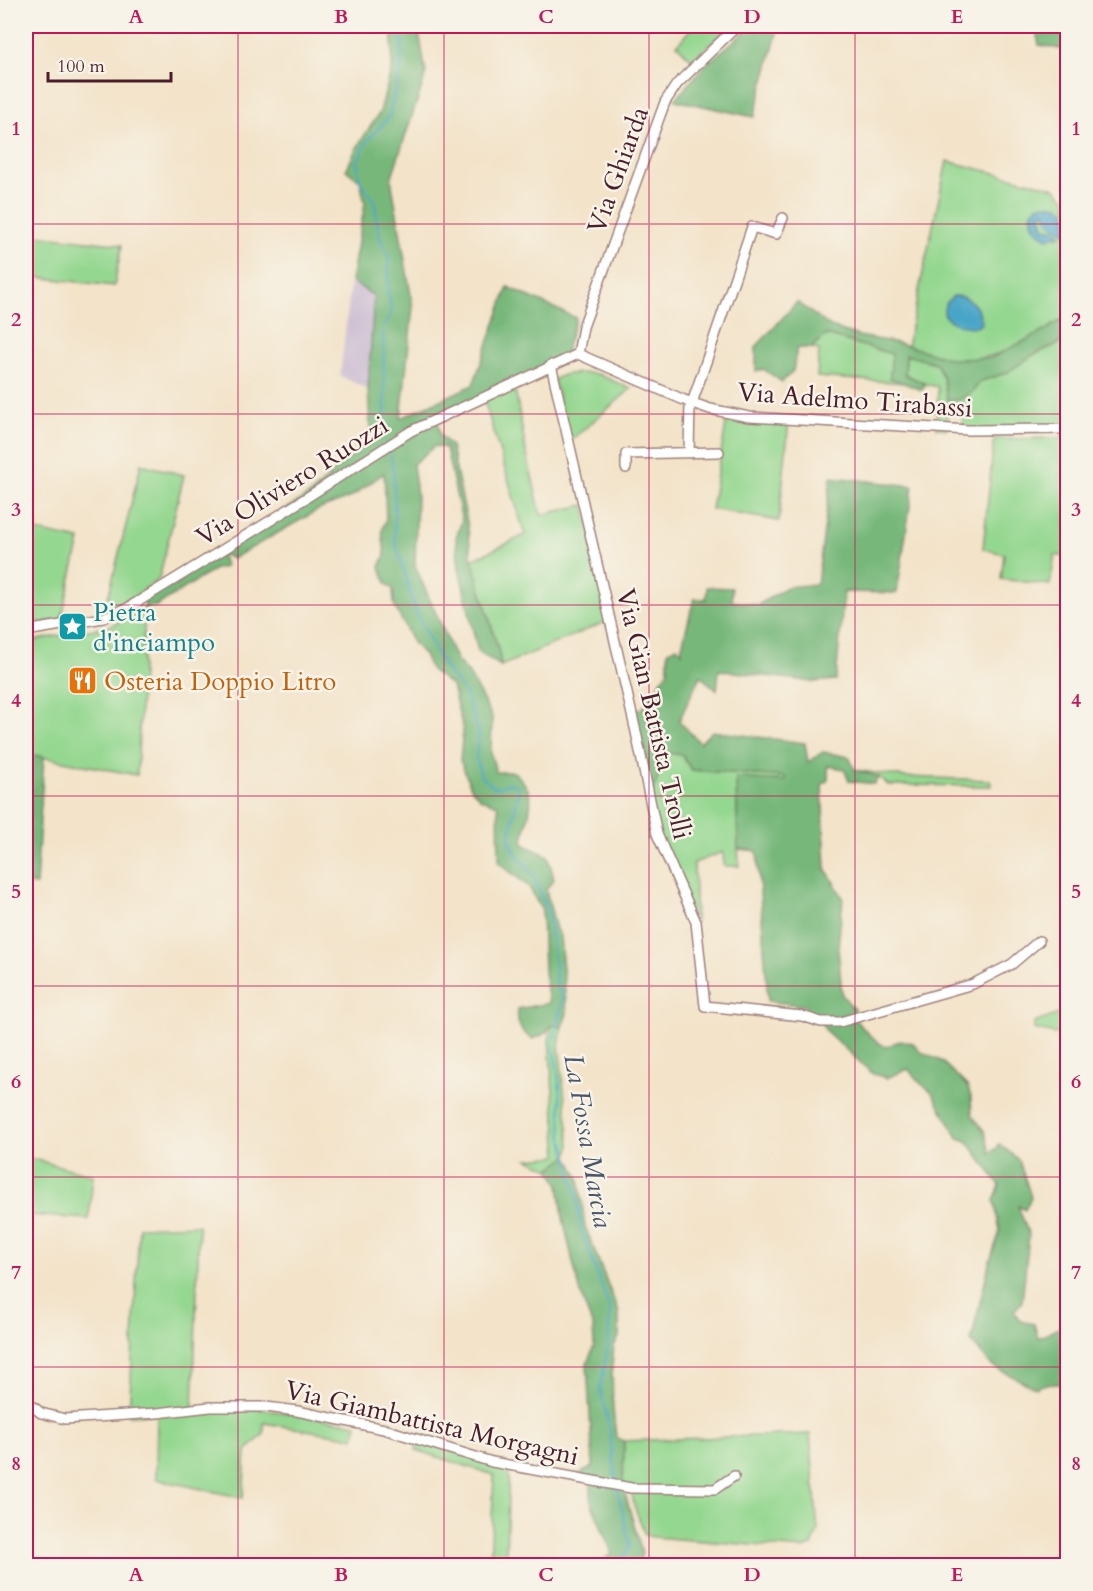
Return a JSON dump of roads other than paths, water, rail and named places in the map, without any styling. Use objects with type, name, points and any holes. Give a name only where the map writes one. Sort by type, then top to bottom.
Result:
[{"type":"street","name":"Via Ghiarda","points":[[578,354],[583,327],[665,102],[677,84],[737,26]]},
{"type":"street","points":[[689,453],[691,403],[752,227],[776,234],[783,218]]},
{"type":"street","name":"Via Oliviero Ruozzi","points":[[26,632],[103,618],[126,609],[411,431],[578,354]]},
{"type":"street","name":"Via Adelmo Tirabassi","points":[[578,354],[691,403],[728,414],[767,419],[963,430],[1068,429]]},
{"type":"street","name":"Via Gian Battista Trolli","points":[[551,365],[636,732],[657,834],[696,922],[705,1006],[802,1016],[821,1022],[840,1022],[973,984],[1012,964],[1039,941]]},
{"type":"street","points":[[626,468],[626,454],[719,452]]},
{"type":"street","name":"Via Giambattista Morgagni","points":[[26,1401],[41,1413],[65,1419],[210,1407],[266,1407],[297,1411],[384,1429],[509,1466],[631,1488],[715,1489],[734,1476]]},
{"type":"water","points":[[1045,204],[1060,206],[1067,212],[1065,233],[1050,223],[1044,211],[1041,214],[1044,228],[1055,230],[1061,235],[1048,238],[1035,228],[1032,212],[1038,206]]},
{"type":"water","points":[[953,296],[959,296],[973,303],[982,323],[977,327],[970,327],[949,320],[944,310]]},
{"type":"waterway","name":"La Fossa Marcia","points":[[382,439],[385,409],[383,329],[392,311],[388,293],[389,258],[380,238],[374,201],[360,181],[357,162],[367,141],[389,117],[401,67],[403,26]]},
{"type":"waterway","name":"La Fossa Marcia","points":[[391,456],[394,481],[395,541],[417,615],[444,667],[465,693],[479,733],[476,757],[481,777],[496,788],[511,783],[519,788],[509,840],[516,854],[532,873],[547,909],[554,950],[556,983],[563,1000],[553,1043],[560,1090],[562,1135],[576,1191],[581,1228],[610,1309],[608,1349],[600,1389],[609,1425],[616,1482]]},
{"type":"waterway","name":"La Fossa Marcia","points":[[617,1487],[630,1546],[620,1566]]},
{"type":"place","name":"Pietra d'inciampo","points":[[72,627]]},
{"type":"place","name":"Osteria Doppio Litro","points":[[83,681]]}]
